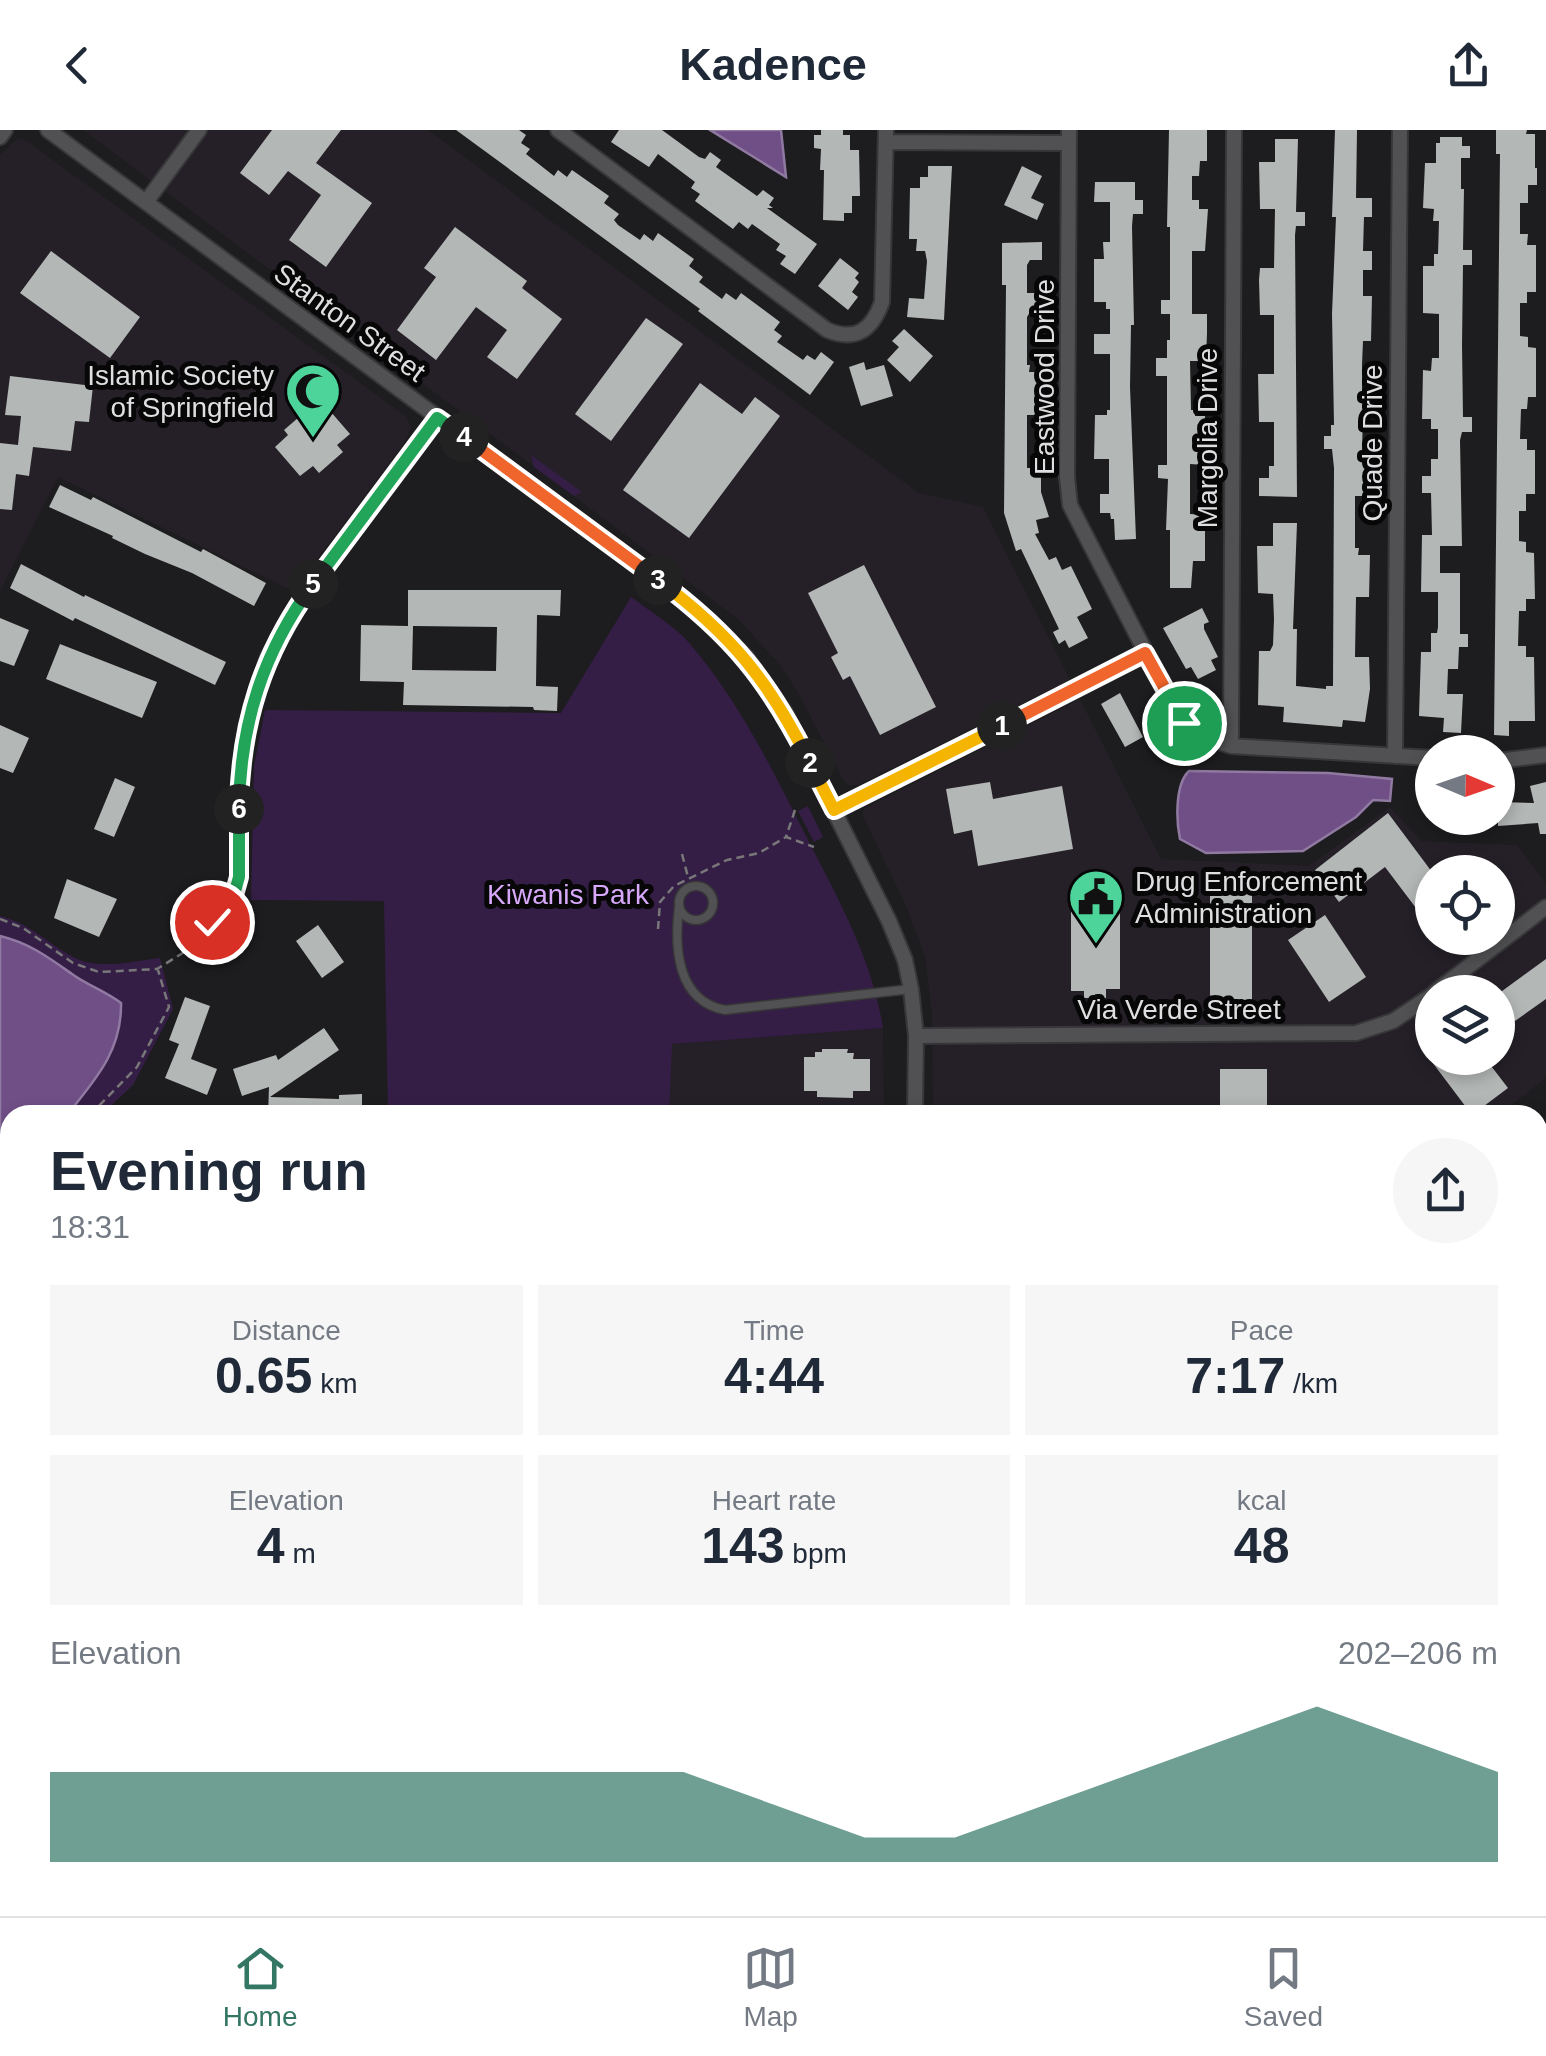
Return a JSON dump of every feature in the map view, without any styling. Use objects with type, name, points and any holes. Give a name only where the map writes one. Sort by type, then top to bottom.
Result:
[{"type":"street","points":[[0,137],[5,130]]},
{"type":"street","name":"Stanton Street","points":[[48,130],[662,582],[746,657],[776,698],[905,960],[916,1036],[915,1105]]},
{"type":"street","points":[[146,202],[199,130]]},
{"type":"street","points":[[558,130],[827,330],[842,336],[859,333],[876,320],[882,302],[886,136],[1069,136]]},
{"type":"street","name":"Margolia Drive","points":[[1231,746],[1234,130]]},
{"type":"street","name":"Quade Drive","points":[[1395,756],[1400,130]]},
{"type":"street","name":"Eastwood Drive","points":[[1069,136],[1070,505],[1184,723],[1200,736],[1231,746]]},
{"type":"street","points":[[212,922],[232,902],[239,877],[240,779],[246,727],[268,657],[304,596],[437,418]]},
{"type":"street","points":[[834,810],[1145,653]]},
{"type":"street","points":[[1231,746],[1415,757]]},
{"type":"street","points":[[1515,760],[1546,755]]},
{"type":"street","name":"Via Verde Street","points":[[1459,975],[1546,908]]},
{"type":"street","name":"Via Verde Street","points":[[916,1036],[1356,1033],[1394,1021],[1415,1007]]},
{"type":"lane","points":[[679,908],[686,917],[703,919],[712,910],[713,899],[703,886],[683,891],[679,908],[676,935],[684,978],[697,997],[710,1007],[725,1010],[911,989]]},
{"type":"path","points":[[658,928],[660,902],[674,886],[727,860],[758,854],[786,838],[795,810]]},
{"type":"path","points":[[786,838],[814,847]]},
{"type":"path","points":[[682,854],[689,878]]},
{"type":"path","points":[[0,919],[16,923],[73,963],[92,970],[157,969],[194,946]]},
{"type":"path","points":[[100,1105],[137,1067],[168,1008],[157,969]]},
{"type":"path","points":[[1096,1005],[1096,1016]]},
{"type":"shaded area","points":[[83,130],[428,130],[919,493],[983,507],[1070,680],[858,785],[849,785],[781,666],[738,619]]},
{"type":"shaded area","points":[[710,130],[781,130],[786,177]]},
{"type":"shaded area","points":[[18,138],[407,417],[411,428],[401,448],[293,591],[58,477],[0,591],[0,155]]},
{"type":"shaded area","points":[[1080,699],[1161,859],[1309,866],[1390,807],[1421,841],[1517,845],[1546,883],[1546,1078],[1512,1105],[933,1105],[932,1014],[925,957],[906,906],[862,814],[865,808]]},
{"type":"shaded area","points":[[1189,771],[1328,773],[1392,779],[1390,801],[1373,800],[1356,817],[1303,851],[1206,853],[1180,839],[1179,793]]},
{"type":"shaded area","points":[[0,936],[38,951],[121,1003],[112,1050],[75,1105],[0,1105]]},
{"type":"shaded area","points":[[883,1028],[884,1105],[669,1105],[671,1044]]},
{"type":"green space","points":[[531,455],[582,492],[574,496],[534,467]]},
{"type":"green space","name":"Kiwanis Park","points":[[631,597],[691,645],[754,737],[830,883],[871,977],[883,1028],[672,1044],[669,1105],[388,1105],[384,901],[251,900],[254,766],[265,710],[561,713]]},
{"type":"green space","points":[[808,806],[823,837],[814,842],[798,811]]},
{"type":"green space","points":[[0,916],[21,924],[84,962],[117,964],[160,958],[173,1009],[133,1085],[112,1105],[0,1105]]},
{"type":"building","points":[[272,130],[341,130],[316,163],[372,203],[326,267],[289,240],[321,195],[288,171],[269,195],[240,173]]},
{"type":"building","points":[[456,130],[519,130],[526,135],[521,143],[530,149],[526,154],[554,176],[558,170],[567,177],[572,170],[609,196],[604,203],[619,214],[614,220],[618,225],[640,240],[644,234],[653,241],[658,233],[694,259],[689,266],[703,277],[699,282],[722,299],[726,293],[736,300],[741,293],[780,322],[774,330],[782,336],[777,342],[803,360],[807,355],[815,360],[821,352],[834,362],[810,395]]},
{"type":"building","points":[[619,130],[662,130],[699,157],[705,159],[710,152],[721,160],[716,167],[757,196],[763,190],[774,198],[769,205],[773,208],[767,208],[817,244],[795,274],[780,264],[786,256],[776,250],[780,244],[752,224],[748,229],[739,222],[733,229],[695,201],[700,194],[691,188],[695,182],[658,154],[649,167],[611,142]]},
{"type":"building","points":[[821,130],[843,130],[843,135],[850,135],[850,150],[859,150],[860,196],[852,196],[852,213],[844,213],[844,221],[823,220],[824,170],[820,170],[821,149],[814,148],[814,135],[821,135]]},
{"type":"building","points":[[1169,130],[1207,130],[1207,161],[1200,161],[1199,176],[1192,176],[1192,200],[1199,200],[1199,209],[1208,209],[1205,251],[1192,251],[1192,314],[1207,314],[1207,333],[1206,361],[1190,361],[1191,410],[1195,410],[1195,416],[1205,416],[1205,465],[1190,464],[1190,514],[1205,515],[1205,561],[1193,561],[1191,588],[1170,588],[1168,479],[1158,478],[1158,465],[1167,465],[1167,376],[1156,376],[1156,358],[1167,358],[1170,340],[1170,314],[1161,314],[1161,300],[1170,300]]},
{"type":"building","points":[[1335,130],[1357,130],[1356,198],[1372,198],[1372,217],[1364,217],[1363,251],[1372,251],[1372,270],[1363,270],[1363,296],[1372,296],[1371,341],[1363,341],[1362,365],[1362,399],[1371,399],[1371,416],[1363,416],[1362,450],[1371,450],[1371,496],[1355,496],[1355,548],[1359,548],[1358,555],[1370,555],[1369,597],[1356,597],[1355,657],[1369,657],[1370,689],[1365,722],[1343,720],[1342,727],[1283,722],[1284,707],[1258,705],[1259,651],[1270,651],[1273,645],[1274,619],[1273,594],[1258,593],[1257,546],[1273,546],[1273,523],[1297,523],[1293,629],[1297,629],[1296,686],[1333,686],[1334,468],[1332,449],[1324,449],[1324,436],[1331,436],[1334,425]]},
{"type":"building","points":[[1496,130],[1527,130],[1526,134],[1535,134],[1537,185],[1528,185],[1528,203],[1520,203],[1520,234],[1528,234],[1527,245],[1536,245],[1536,292],[1527,292],[1527,303],[1520,303],[1520,336],[1528,337],[1528,347],[1536,348],[1536,397],[1528,397],[1527,409],[1521,409],[1520,439],[1527,439],[1527,450],[1535,450],[1535,494],[1526,494],[1526,511],[1519,511],[1519,541],[1526,542],[1526,552],[1534,553],[1535,599],[1526,599],[1526,611],[1519,611],[1518,646],[1526,646],[1526,657],[1534,657],[1535,721],[1509,721],[1509,735],[1494,735],[1500,154],[1496,154]]},
{"type":"building","points":[[1440,137],[1462,137],[1462,146],[1470,146],[1470,158],[1461,158],[1463,250],[1472,250],[1472,265],[1463,265],[1462,345],[1463,417],[1472,417],[1472,432],[1462,432],[1460,440],[1462,546],[1440,546],[1440,573],[1460,573],[1460,634],[1468,634],[1468,647],[1459,647],[1458,669],[1448,669],[1447,694],[1463,694],[1461,733],[1443,732],[1444,718],[1419,716],[1421,652],[1431,652],[1431,633],[1437,633],[1438,627],[1438,592],[1421,592],[1422,535],[1432,535],[1431,493],[1422,493],[1422,476],[1431,476],[1431,459],[1438,459],[1438,429],[1431,429],[1431,419],[1422,419],[1423,370],[1431,371],[1432,358],[1439,358],[1439,314],[1423,313],[1423,266],[1434,266],[1439,221],[1433,221],[1434,209],[1423,208],[1425,163],[1436,163],[1436,143],[1440,143]]},
{"type":"building","points":[[1275,139],[1298,139],[1296,212],[1305,212],[1305,226],[1296,226],[1295,235],[1297,497],[1259,496],[1259,478],[1269,478],[1269,466],[1274,466],[1274,422],[1259,422],[1258,374],[1274,374],[1274,315],[1260,315],[1259,280],[1260,268],[1274,268],[1275,209],[1260,209],[1259,162],[1275,162]]},
{"type":"building","points":[[928,166],[952,166],[944,320],[907,317],[909,298],[924,299],[927,261],[925,251],[916,251],[917,239],[909,239],[910,188],[920,188],[920,177],[928,177]]},
{"type":"building","points":[[1022,166],[1042,176],[1031,198],[1044,204],[1037,220],[1004,205]]},
{"type":"building","points":[[1095,182],[1135,182],[1135,200],[1143,200],[1143,214],[1133,214],[1132,226],[1134,325],[1130,387],[1136,539],[1115,540],[1114,519],[1110,513],[1100,513],[1100,494],[1109,494],[1109,459],[1094,459],[1095,415],[1107,415],[1110,410],[1110,354],[1094,354],[1094,334],[1110,334],[1110,309],[1106,309],[1106,302],[1094,302],[1094,259],[1104,259],[1103,242],[1110,242],[1110,202],[1094,202]]},
{"type":"building","points":[[455,227],[527,281],[522,288],[562,319],[517,379],[487,357],[507,330],[476,307],[436,360],[397,330],[436,277],[424,268]]},
{"type":"building","points":[[1042,242],[1042,260],[1030,260],[1027,265],[1027,293],[1042,293],[1042,312],[1030,312],[1027,317],[1027,365],[1029,372],[1042,372],[1041,415],[1027,415],[1027,468],[1030,474],[1041,474],[1041,492],[1049,517],[1036,520],[1039,533],[1035,534],[1049,560],[1056,557],[1062,570],[1071,566],[1092,609],[1077,617],[1088,638],[1069,648],[1065,640],[1059,644],[1053,632],[1059,629],[1021,549],[1016,551],[1004,513],[1006,285],[1002,285],[1002,243]]},
{"type":"building","points":[[51,251],[140,317],[110,358],[20,293]]},
{"type":"building","points":[[840,258],[859,273],[855,278],[859,282],[852,292],[858,297],[848,310],[818,286]]},
{"type":"building","points":[[646,318],[683,344],[611,441],[575,414]]},
{"type":"building","points":[[904,329],[933,356],[910,382],[887,360],[899,347],[892,341]]},
{"type":"building","points":[[864,362],[866,370],[884,365],[893,396],[861,406],[849,367]]},
{"type":"building","points":[[10,376],[93,386],[89,422],[75,421],[71,451],[33,447],[29,476],[16,474],[12,510],[0,509],[0,443],[18,445],[21,416],[5,415]]},
{"type":"building","points":[[700,383],[742,414],[755,397],[780,416],[689,538],[623,490]]},
{"type":"building","points":[[324,404],[350,434],[337,445],[343,452],[319,473],[313,466],[300,476],[275,447],[288,435],[284,430],[306,411],[310,417]]},
{"type":"building","points":[[60,485],[91,500],[93,497],[201,552],[203,549],[266,583],[254,606],[49,507]]},
{"type":"building","points":[[21,564],[226,662],[215,685],[10,588]]},
{"type":"building","points":[[864,565],[936,707],[880,735],[850,676],[843,680],[831,657],[838,653],[808,593]]},
{"type":"building","points":[[408,590],[561,590],[560,616],[537,615],[536,686],[558,687],[557,711],[533,707],[403,705],[404,682],[360,681],[361,625],[408,626]],"holes":[[[413,626],[497,627],[496,671],[412,670]]]},
{"type":"building","points":[[1202,608],[1209,622],[1204,629],[1218,657],[1211,660],[1216,670],[1198,679],[1191,667],[1186,669],[1163,628]]},
{"type":"building","points":[[0,618],[29,630],[14,666],[0,661]]},
{"type":"building","points":[[60,644],[157,682],[142,718],[46,679]]},
{"type":"building","points":[[1120,693],[1143,737],[1125,747],[1101,704]]},
{"type":"building","points":[[0,725],[29,738],[13,773],[0,768]]},
{"type":"building","points":[[115,778],[135,787],[114,837],[94,829]]},
{"type":"building","points":[[990,782],[993,799],[1062,786],[1073,849],[978,866],[972,830],[954,834],[946,789]]},
{"type":"building","points":[[1546,782],[1546,834],[1540,834],[1538,823],[1515,825],[1515,802],[1534,803],[1530,786]]},
{"type":"building","points":[[1388,813],[1419,855],[1415,855],[1415,907],[1385,867],[1339,902],[1315,870]]},
{"type":"building","points":[[67,879],[117,899],[99,937],[54,918]]},
{"type":"building","points":[[1210,882],[1252,882],[1252,1003],[1210,1003]]},
{"type":"building","points":[[1071,899],[1120,899],[1120,989],[1106,989],[1106,998],[1084,998],[1084,991],[1071,991]]},
{"type":"building","points":[[1325,915],[1366,977],[1329,1002],[1288,940]]},
{"type":"building","points":[[318,925],[344,962],[322,978],[296,941]]},
{"type":"building","points":[[1546,959],[1546,999],[1515,1021],[1515,982]]},
{"type":"building","points":[[185,997],[210,1006],[191,1059],[217,1069],[207,1095],[165,1078],[179,1044],[169,1040]]},
{"type":"building","points":[[324,1028],[339,1050],[270,1097],[339,1099],[339,1095],[362,1094],[362,1105],[268,1105],[269,1087],[242,1096],[233,1069],[276,1055],[278,1060]]},
{"type":"building","points":[[848,1049],[847,1053],[854,1053],[853,1059],[870,1059],[870,1091],[853,1091],[853,1098],[817,1097],[817,1091],[804,1091],[804,1057],[815,1057],[815,1052]]},
{"type":"building","points":[[1220,1069],[1267,1069],[1267,1105],[1220,1105]]},
{"type":"building","points":[[1442,1075],[1498,1075],[1508,1088],[1485,1105],[1464,1105]]},
{"type":"place","name":"Islamic Society of Springfield","points":[[313,440]]},
{"type":"place","name":"Drug Enforcement Administration","points":[[1096,946]]},
{"type":"route","points":[[212,922],[232,902],[239,877],[240,779],[246,727],[268,657],[304,596],[437,418],[715,626],[746,657],[785,712],[834,810],[1145,653],[1184,723]]}]
